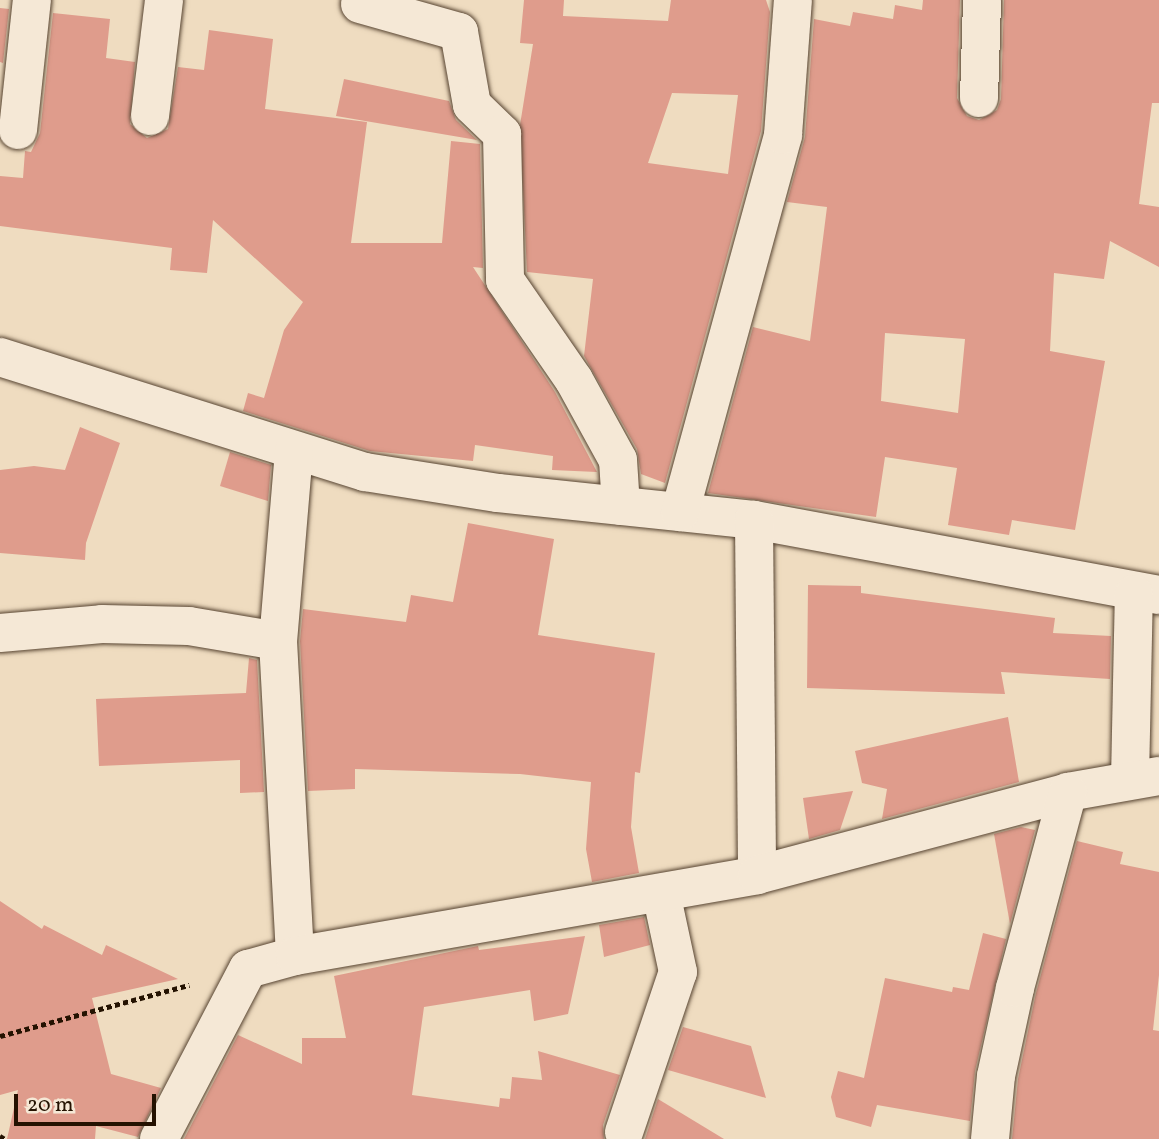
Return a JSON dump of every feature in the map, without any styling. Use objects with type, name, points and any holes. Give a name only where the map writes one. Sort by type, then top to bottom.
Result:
[{"type":"street","points":[[18,130],[32,0]]},
{"type":"street","points":[[150,116],[164,0]]},
{"type":"street","points":[[680,512],[783,135],[793,0]]},
{"type":"street","points":[[979,98],[982,0]]},
{"type":"street","points":[[360,4],[459,32],[472,105],[502,134],[505,280],[574,380],[618,460],[621,506]]},
{"type":"street","points":[[0,357],[365,472],[498,493],[754,520],[1146,595],[1144,778],[1068,792],[757,875],[295,956],[248,969],[159,1139]]},
{"type":"street","points":[[294,451],[278,641],[295,956]]},
{"type":"street","points":[[754,520],[757,875]]},
{"type":"street","points":[[0,633],[102,624],[189,626],[278,641]]},
{"type":"street","points":[[990,1139],[996,1076],[1015,988],[1068,792]]},
{"type":"street","points":[[624,1132],[678,972],[661,893]]},
{"type":"path","points":[[0,1036],[248,969]]},
{"type":"path","points":[[0,1136],[5,1139]]},
{"type":"building","points":[[524,0],[564,0],[563,16],[668,21],[671,0],[766,0],[770,12],[761,131],[665,483],[641,474],[637,449],[584,356],[593,279],[527,272],[520,125],[533,44],[520,43]],"holes":[[[672,93],[738,95],[728,174],[648,163]]]},
{"type":"building","points":[[923,0],[960,0],[957,98],[967,116],[979,120],[997,110],[1001,99],[1004,0],[1159,0],[1159,103],[1152,103],[1139,204],[1159,207],[1159,267],[1110,241],[1104,279],[1054,273],[1050,351],[1105,361],[1075,530],[1012,520],[1009,535],[948,525],[957,468],[885,457],[876,517],[708,493],[753,327],[810,341],[827,207],[787,202],[805,137],[814,19],[850,26],[853,12],[893,19],[895,5],[922,10]],"holes":[[[885,333],[965,339],[958,413],[881,401]]]},
{"type":"building","points":[[0,8],[9,9],[3,63],[0,62]]},
{"type":"building","points":[[53,13],[110,19],[106,58],[135,62],[130,124],[147,138],[168,129],[178,67],[204,70],[209,30],[273,39],[265,109],[367,122],[351,243],[442,243],[451,141],[480,144],[483,268],[473,267],[555,392],[597,472],[552,470],[553,456],[475,445],[473,461],[370,451],[243,411],[248,393],[264,398],[284,330],[303,302],[213,220],[207,273],[170,270],[172,248],[0,226],[0,176],[23,178],[25,151],[31,152],[40,133]]},
{"type":"building","points":[[344,79],[449,101],[456,120],[477,140],[336,116]]},
{"type":"building","points":[[80,427],[120,443],[86,543],[85,560],[0,553],[0,470],[34,466],[65,470]]},
{"type":"building","points":[[230,452],[271,465],[268,501],[220,486]]},
{"type":"building","points":[[468,523],[554,539],[538,635],[655,653],[640,773],[635,772],[631,827],[639,873],[592,882],[586,849],[591,782],[520,774],[355,769],[355,789],[308,791],[300,641],[303,609],[406,622],[411,595],[453,602]]},
{"type":"building","points":[[808,585],[861,586],[861,593],[1055,618],[1053,633],[1111,636],[1110,679],[1001,672],[1005,694],[807,688]]},
{"type":"building","points":[[249,658],[257,660],[264,792],[240,793],[240,760],[99,766],[96,699],[246,693]]},
{"type":"building","points":[[1008,717],[1019,782],[882,819],[887,789],[862,783],[855,751]]},
{"type":"building","points":[[853,791],[840,830],[809,839],[803,798]]},
{"type":"building","points":[[1021,827],[1035,830],[1010,924],[994,834]]},
{"type":"building","points":[[1077,841],[1123,852],[1120,864],[1159,872],[1159,975],[1153,1030],[1159,1031],[1159,1139],[1012,1139],[1018,1079],[1036,993]]},
{"type":"building","points":[[0,901],[42,929],[44,925],[102,955],[106,945],[178,979],[92,998],[111,1074],[161,1088],[138,1137],[96,1126],[95,1139],[7,1139],[18,1090],[0,1095]]},
{"type":"building","points":[[644,917],[650,945],[604,957],[599,925]]},
{"type":"building","points":[[983,933],[1006,939],[975,1071],[970,1121],[877,1105],[871,1127],[836,1117],[831,1097],[838,1071],[864,1078],[885,978],[952,992],[953,987],[969,990]]},
{"type":"building","points":[[585,936],[568,1014],[534,1021],[530,990],[424,1007],[412,1095],[499,1107],[500,1098],[510,1099],[512,1077],[542,1080],[538,1051],[620,1075],[603,1125],[604,1139],[184,1139],[238,1035],[302,1064],[302,1038],[346,1038],[334,976],[478,946],[479,950]]},
{"type":"building","points":[[683,1027],[751,1046],[766,1098],[668,1070]]},
{"type":"building","points":[[658,1099],[724,1139],[645,1139]]}]
